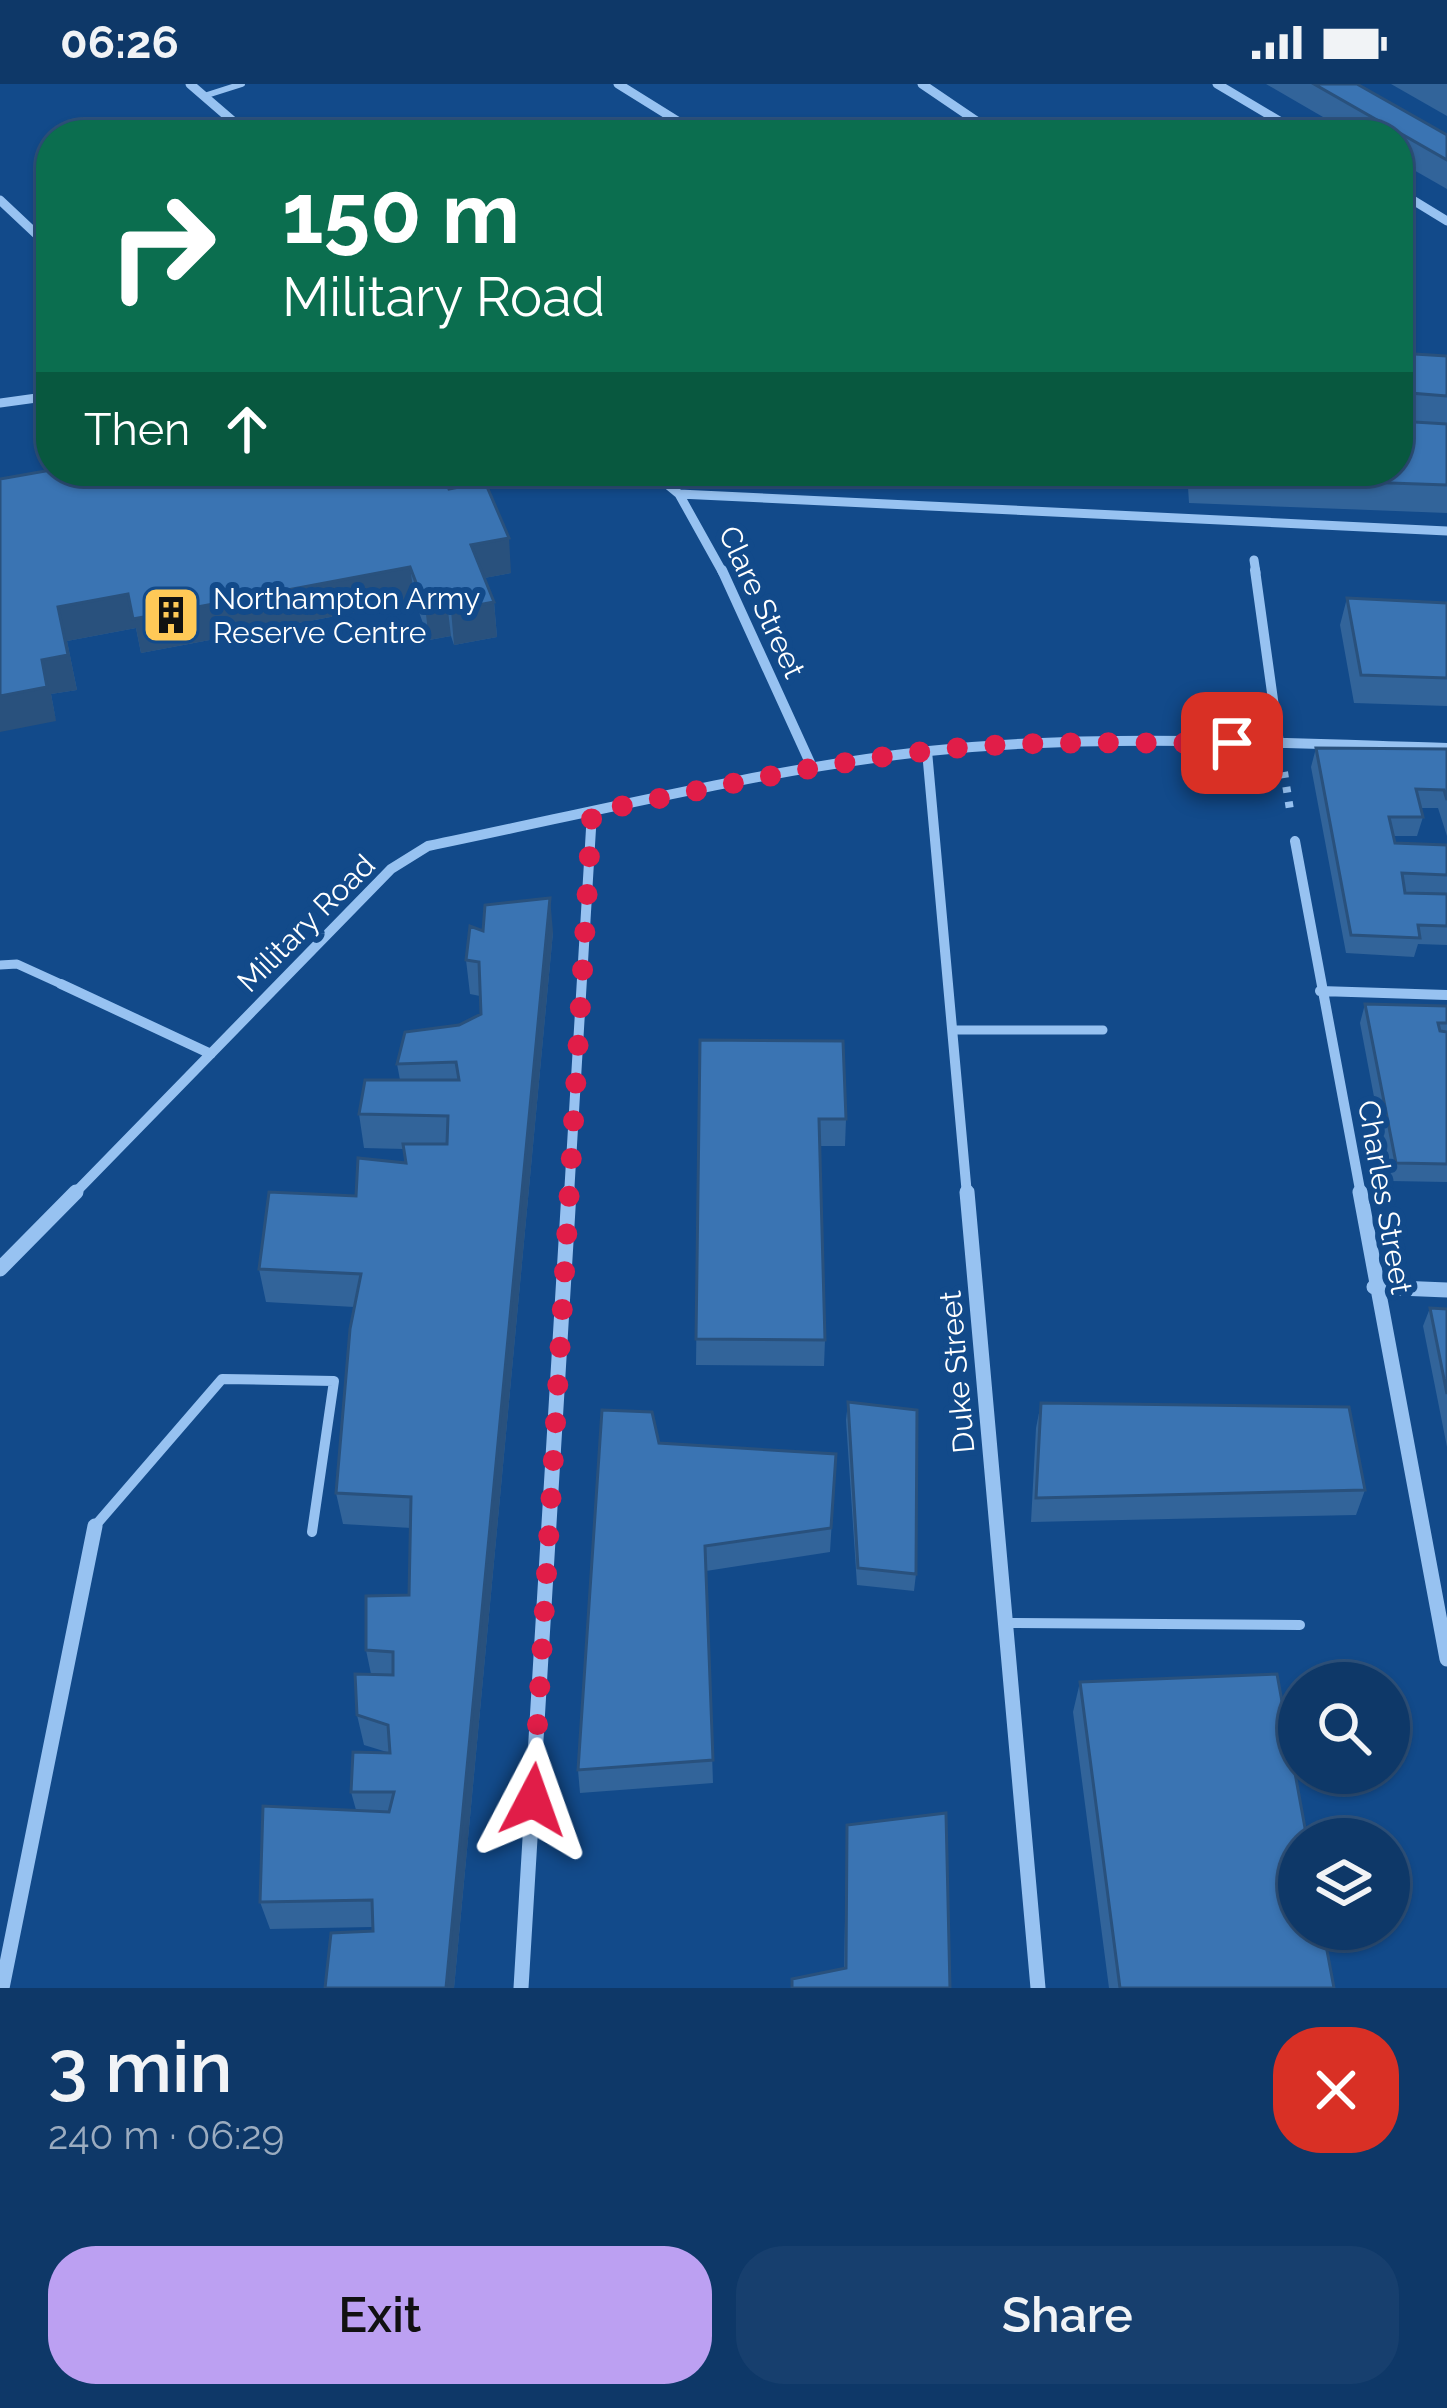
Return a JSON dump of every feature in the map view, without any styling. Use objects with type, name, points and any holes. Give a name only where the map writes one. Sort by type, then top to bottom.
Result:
[{"type":"street","points":[[190,84],[232,120]]},
{"type":"street","points":[[618,84],[676,120]]},
{"type":"street","points":[[922,84],[975,120]]},
{"type":"street","points":[[1217,84],[1278,120]]},
{"type":"street","points":[[0,200],[36,234]]},
{"type":"street","points":[[1413,200],[1447,220]]},
{"type":"street","points":[[0,404],[36,398]]},
{"type":"street","name":"Clare Street","points":[[669,486],[706,535],[812,767]]},
{"type":"street","points":[[679,494],[1447,531]]},
{"type":"street","points":[[1254,560],[1279,743]]},
{"type":"street","name":"Military Road","points":[[0,1269],[391,868],[428,846],[812,767],[927,751],[993,745],[1279,743],[1447,748]]},
{"type":"street","name":"Duke Street","points":[[927,751],[1038,1988]]},
{"type":"street","points":[[521,1988],[592,812]]},
{"type":"street","name":"Charles Street","points":[[1295,841],[1374,1287],[1447,1659]]},
{"type":"street","points":[[61,984],[211,1054]]},
{"type":"street","points":[[1320,991],[1447,995]]},
{"type":"street","points":[[1374,1287],[1447,1290]]},
{"type":"street","points":[[2,1988],[95,1526]]},
{"type":"lane","points":[[204,96],[242,84]]},
{"type":"lane","points":[[0,965],[16,964],[61,984]]},
{"type":"lane","points":[[953,1030],[1103,1030]]},
{"type":"lane","points":[[95,1526],[221,1378],[334,1381],[312,1532]]},
{"type":"lane","points":[[1007,1623],[1300,1625]]},
{"type":"path","points":[[1279,743],[1295,841]]},
{"type":"building","points":[[1314,84],[1357,84],[1447,135],[1447,160],[1413,141],[1413,120],[1377,120]]},
{"type":"building","points":[[1413,354],[1447,356],[1447,396],[1413,393]]},
{"type":"building","points":[[1413,422],[1447,424],[1447,485],[1413,484]]},
{"type":"building","name":"Northampton Army Reserve Centre","points":[[36,473],[36,486],[487,486],[509,538],[471,545],[494,602],[451,610],[447,602],[425,606],[410,567],[133,619],[128,594],[58,607],[68,655],[42,660],[47,687],[0,696],[0,479]]},
{"type":"building","points":[[1347,598],[1447,603],[1447,678],[1361,675]]},
{"type":"building","points":[[1316,748],[1447,749],[1447,800],[1444,790],[1416,789],[1423,817],[1389,817],[1395,843],[1447,845],[1447,875],[1402,873],[1405,893],[1447,894],[1447,926],[1418,925],[1420,938],[1351,935]]},
{"type":"building","points":[[550,898],[446,1988],[325,1988],[331,1933],[373,1931],[372,1900],[260,1902],[263,1806],[389,1812],[394,1792],[351,1792],[353,1752],[390,1753],[388,1725],[357,1715],[355,1674],[393,1675],[393,1652],[366,1650],[366,1596],[409,1595],[411,1497],[336,1493],[350,1329],[361,1274],[259,1269],[269,1192],[356,1196],[358,1158],[406,1163],[403,1144],[447,1144],[448,1116],[359,1114],[365,1080],[459,1080],[456,1062],[397,1064],[405,1032],[459,1025],[481,1014],[479,962],[466,960],[470,926],[483,931],[485,905]]},
{"type":"building","points":[[1365,1004],[1447,1006],[1447,1023],[1438,1023],[1440,1031],[1447,1032],[1447,1164],[1396,1163]]},
{"type":"building","points":[[700,1040],[843,1041],[846,1119],[819,1119],[825,1340],[696,1339]]},
{"type":"building","points":[[1430,1308],[1447,1309],[1447,1394]]},
{"type":"building","points":[[848,1402],[917,1410],[916,1574],[858,1568]]},
{"type":"building","points":[[1041,1403],[1349,1407],[1365,1490],[1036,1498]]},
{"type":"building","points":[[602,1410],[652,1412],[659,1443],[836,1454],[831,1528],[705,1546],[713,1760],[578,1770]]},
{"type":"building","points":[[1277,1674],[1278,1794],[1299,1794],[1303,1818],[1278,1818],[1278,1950],[1327,1950],[1334,1988],[1120,1988],[1080,1682]]},
{"type":"building","points":[[946,1813],[950,1988],[792,1988],[792,1979],[846,1968],[847,1825]]},
{"type":"place","name":"Northampton Army Reserve Centre","points":[[171,615]]},
{"type":"route","points":[[533,1800],[592,812],[812,767],[927,751],[993,745],[1232,743]]}]
